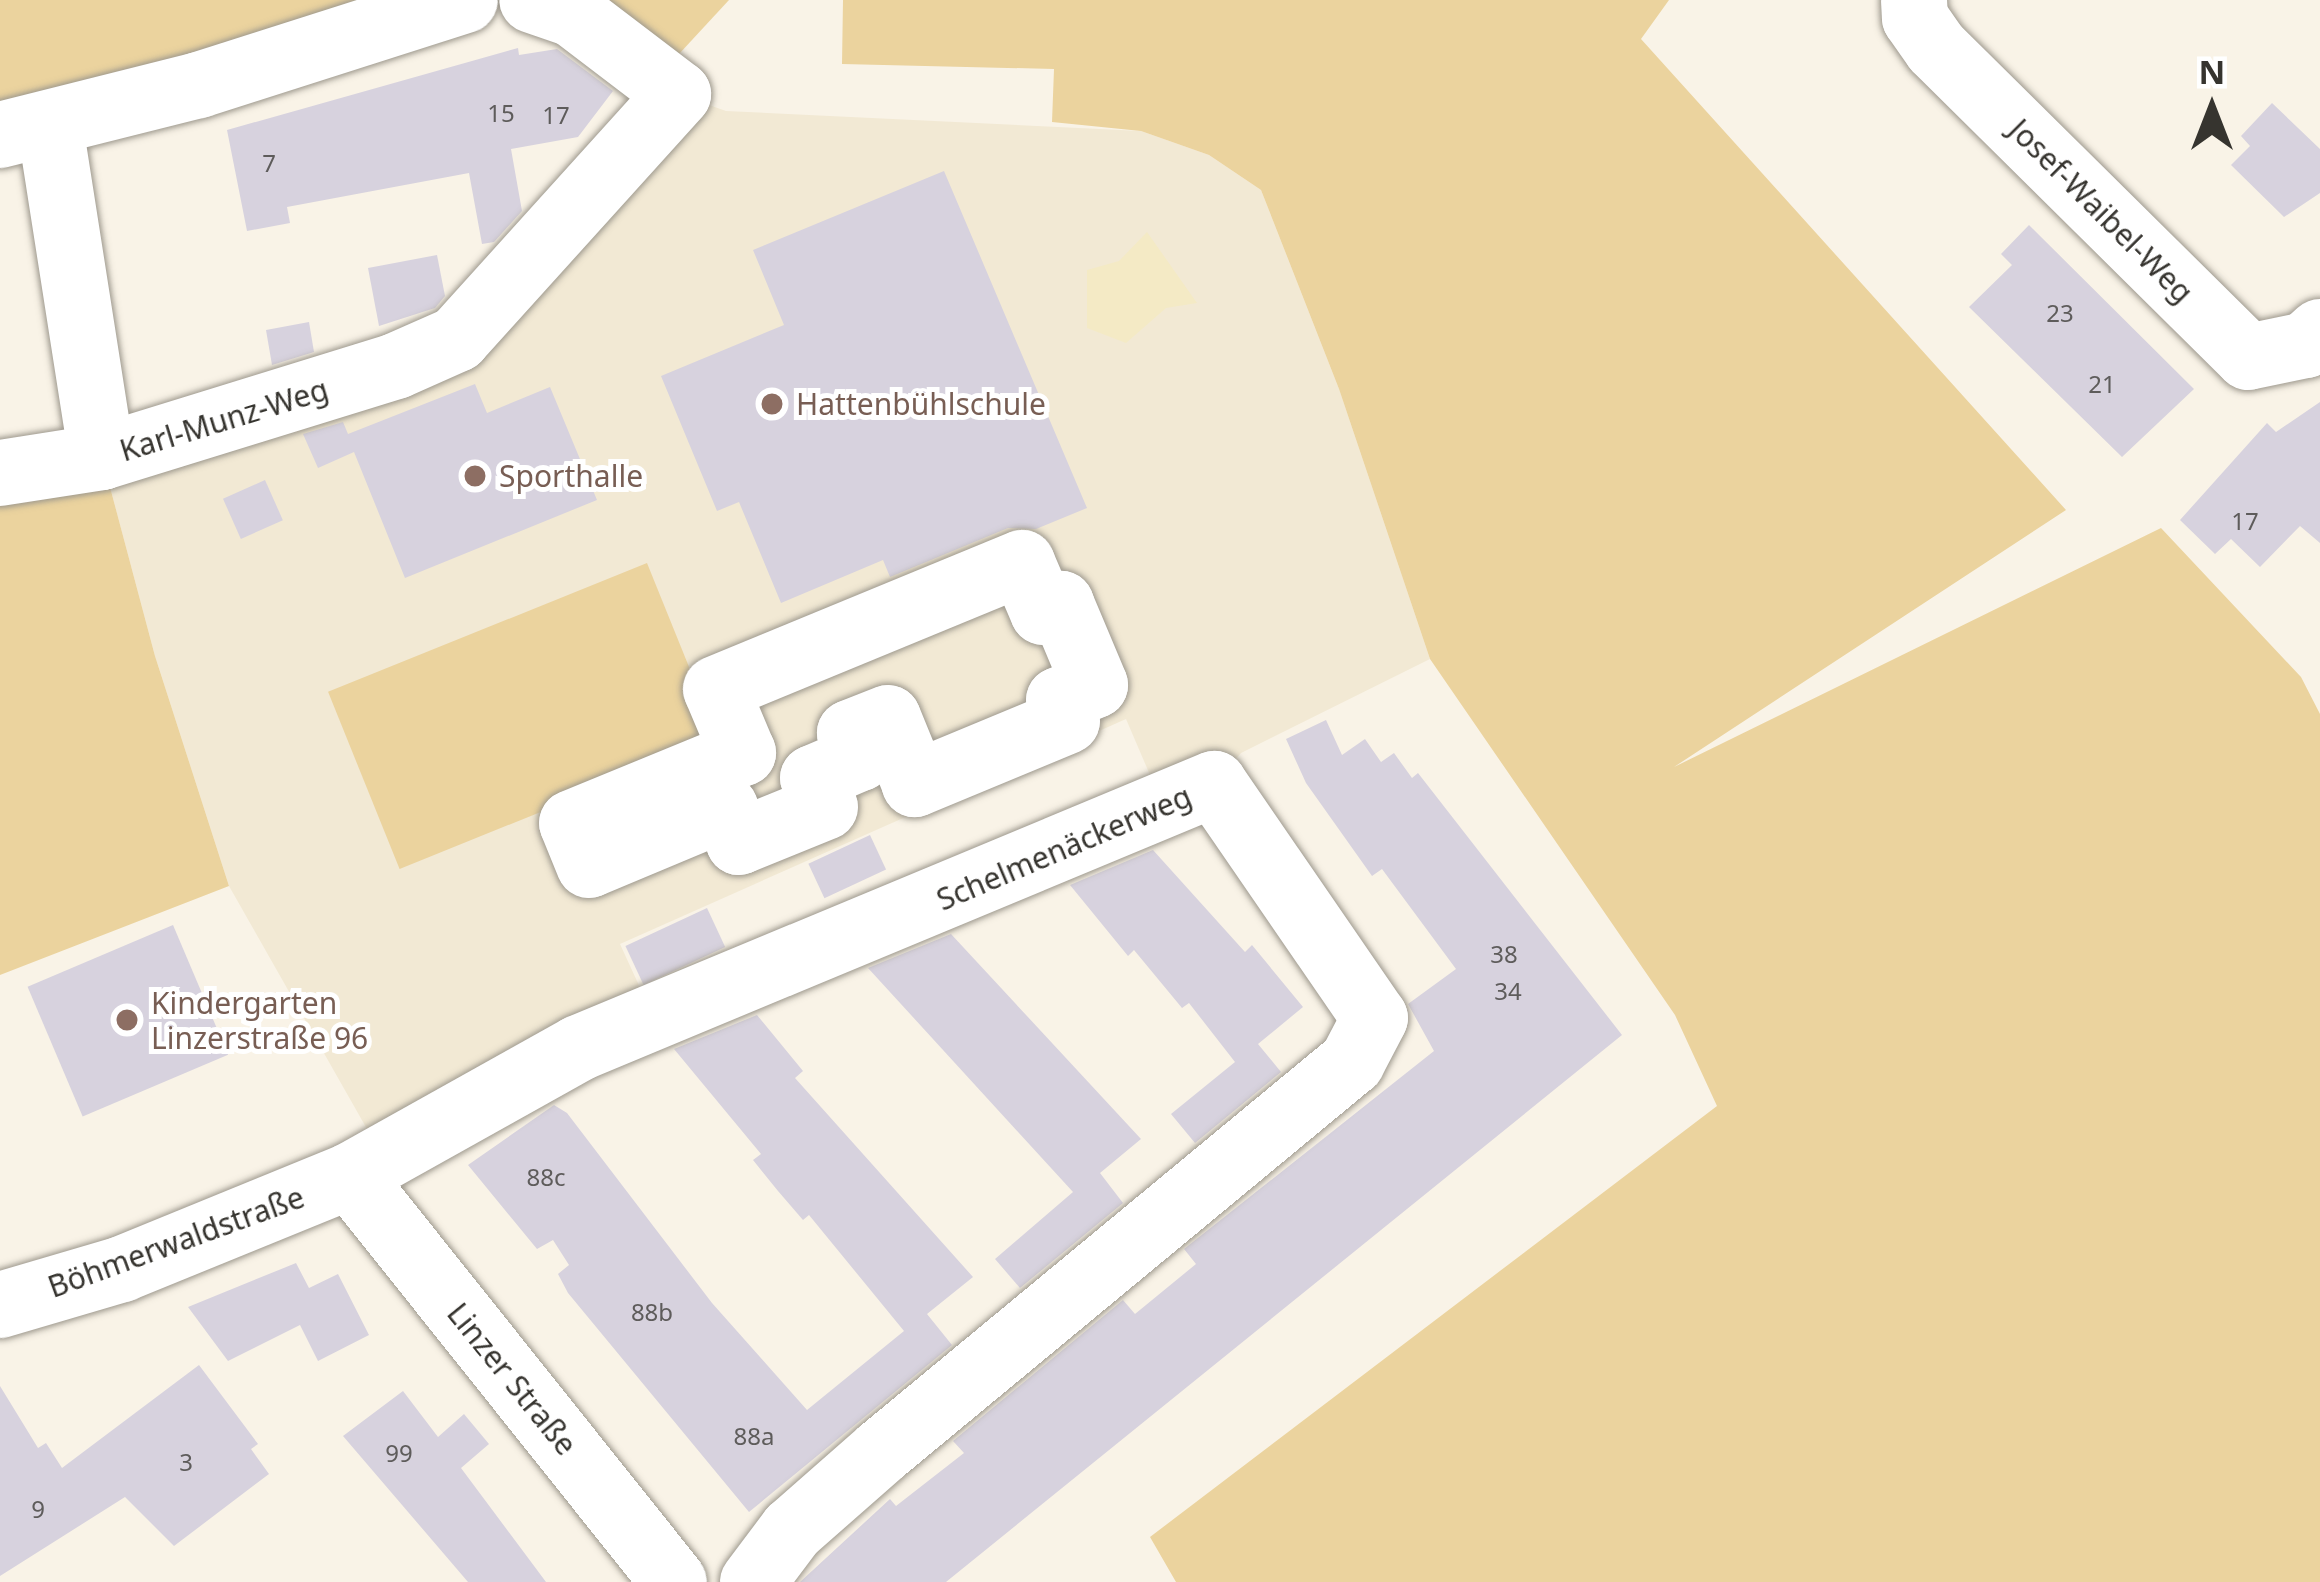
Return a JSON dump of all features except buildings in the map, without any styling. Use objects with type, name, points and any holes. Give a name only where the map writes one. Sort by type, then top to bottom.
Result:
[{"type":"street","name":"Karl-Munz-Weg","points":[[465,0],[25,131],[102,458],[396,366],[457,339],[678,94],[573,14],[532,0]]},
{"type":"street","name":"Josef-Waibel-Weg","points":[[1914,0],[1915,18],[1936,48],[2248,357],[2306,345],[2320,332]]},
{"type":"street","points":[[0,473],[102,458]]},
{"type":"street","points":[[1022,563],[1043,612],[1061,604],[1095,686],[1059,700],[1067,721],[915,784],[888,718],[850,733],[860,758],[813,778],[825,807],[739,842],[725,808],[589,865],[572,823],[742,753],[716,689],[1022,563]]},
{"type":"street","name":"Schelmenäckerweg","points":[[350,1177],[579,1048],[1214,784],[1375,1018],[1352,1062],[864,1467],[792,1530],[753,1582]]},
{"type":"street","name":"Böhmerwaldstraße","points":[[0,1305],[122,1268],[350,1177]]},
{"type":"street","name":"Linzer Straße","points":[[350,1177],[674,1582]]},
{"type":"shaded area","points":[[0,0],[415,0],[0,123]]},
{"type":"shaded area","points":[[565,0],[729,0],[667,67]]},
{"type":"shaded area","points":[[843,0],[1669,0],[1641,39],[2066,510],[1674,767],[2161,528],[2301,677],[2320,714],[2320,1582],[1176,1582],[1150,1537],[1717,1106],[1675,1015],[1430,659],[1339,389],[1261,190],[1209,155],[1141,131],[1052,122],[1054,69],[842,64]]},
{"type":"shaded area","points":[[678,94],[726,111],[1141,131],[1209,155],[1261,190],[1339,389],[1430,659],[1241,753],[1214,784],[1150,775],[1126,719],[620,944],[642,992],[367,1129],[229,886],[155,656],[102,457],[396,366]]},
{"type":"shaded area","points":[[102,457],[155,656],[229,886],[0,975],[0,473]]},
{"type":"shaded area","points":[[647,563],[719,740],[400,869],[328,692]]},
{"type":"sand","points":[[1147,232],[1197,303],[1166,308],[1126,343],[1087,328],[1087,270],[1119,261]]},
{"type":"place","name":"Hattenbühlschule","points":[[772,404]]},
{"type":"place","name":"Sporthalle","points":[[475,476]]},
{"type":"place","name":"Kindergarten Linzerstraße 96","points":[[127,1020]]}]
